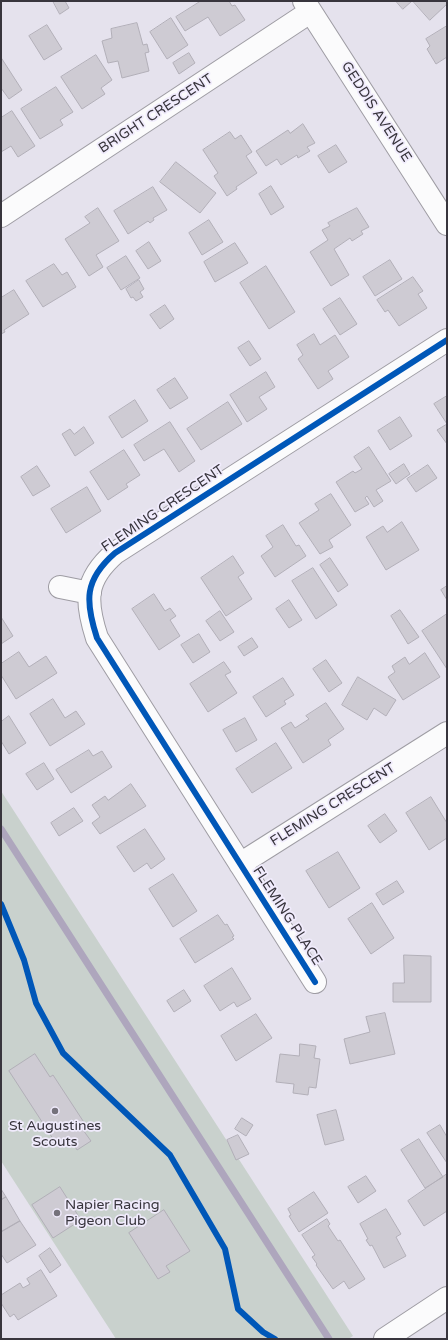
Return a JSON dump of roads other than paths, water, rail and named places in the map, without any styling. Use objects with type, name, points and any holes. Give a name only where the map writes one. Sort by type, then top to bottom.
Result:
[{"type":"street","name":"BRIGHT CRESCENT","points":[[1,216],[307,6]]},
{"type":"street","name":"GEDDIS AVENUE","points":[[307,6],[447,224]]},
{"type":"street","name":"FLEMING CRESCENT","points":[[447,340],[115,553],[102,564],[93,579],[90,593],[89,614],[97,638],[240,864],[447,733]]},
{"type":"street","points":[[60,587],[90,593]]},
{"type":"street","name":"FLEMING PLACE","points":[[240,864],[315,982]]},
{"type":"street","points":[[385,1339],[447,1298]]},
{"type":"waterway","points":[[1,829],[329,1339]]},
{"type":"place","name":"St Augustines Scouts","points":[[55,1111]]},
{"type":"place","name":"Napier Racing Pigeon Club","points":[[57,1213]]}]
